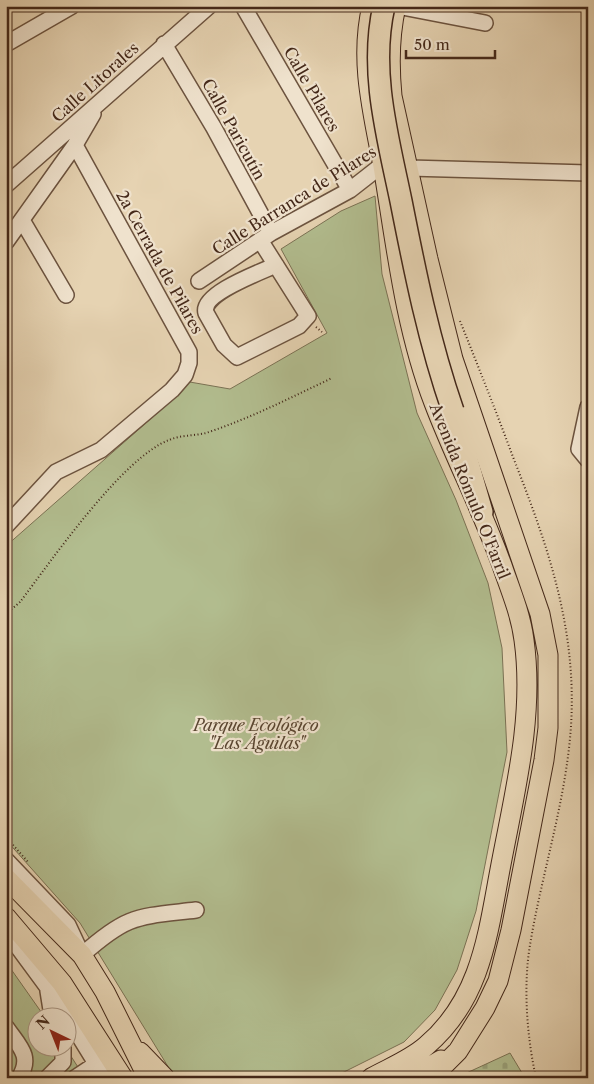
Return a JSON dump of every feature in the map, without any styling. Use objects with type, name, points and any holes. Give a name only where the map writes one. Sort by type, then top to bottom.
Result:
[{"type":"highway","points":[[384,6],[379,43],[380,87],[424,318],[482,512]]},
{"type":"main road","name":"Avenida Rómulo O'Farril","points":[[371,1078],[425,1047],[462,1004],[476,976],[496,888],[524,736],[527,669],[524,638],[517,607],[482,512],[457,462],[432,400],[406,302],[368,93],[368,36],[372,6]]},
{"type":"main road","name":"Avenida Rómulo O'Farril","points":[[396,6],[389,46],[392,96],[428,259],[453,359],[524,562],[540,614],[548,655],[548,720],[544,760],[511,930],[498,981],[481,1016],[452,1058],[432,1078]]},
{"type":"main road","points":[[385,184],[387,177],[393,171],[410,173]]},
{"type":"main road","points":[[6,878],[82,955],[105,992],[148,1078]]},
{"type":"main road","points":[[6,918],[62,983],[123,1078]]},
{"type":"main road","points":[[410,1078],[449,1054],[466,1038]]},
{"type":"main road","points":[[131,1044],[150,1060],[166,1078]]},
{"type":"street","points":[[6,44],[72,6]]},
{"type":"street","name":"Calle Litorales","points":[[6,185],[98,106],[164,44],[209,6]]},
{"type":"street","name":"Calle Pilares","points":[[244,6],[350,190]]},
{"type":"street","points":[[396,6],[485,23]]},
{"type":"street","name":"Calle Paricutín","points":[[164,44],[214,128],[266,236],[276,264],[308,316],[299,326],[237,357],[224,345],[206,313],[207,303],[221,291],[276,264]]},
{"type":"street","points":[[6,242],[75,145],[98,106]]},
{"type":"street","name":"2a Cerrada de Pilares","points":[[6,526],[56,472],[102,450],[126,431],[172,390],[185,374],[189,363],[189,352],[75,145]]},
{"type":"street","name":"Calle Barranca de Pilares","points":[[199,281],[266,236],[350,190],[382,165],[394,160],[410,173],[588,174]]},
{"type":"street","points":[[22,220],[66,295]]},
{"type":"street","points":[[588,407],[579,450],[588,460]]},
{"type":"street","points":[[6,860],[68,925],[82,955],[110,931],[127,921],[143,916],[196,910]]},
{"type":"street","points":[[6,931],[60,1006]]},
{"type":"street","points":[[48,988],[51,1006]]},
{"type":"street","points":[[6,1027],[25,1056],[26,1067],[19,1078]]},
{"type":"street","points":[[78,1035],[105,1078]]},
{"type":"street","points":[[47,1078],[63,1062],[63,1056]]},
{"type":"street","points":[[75,1078],[96,1064]]},
{"type":"path","points":[[6,614],[20,602],[123,474],[151,451],[169,440],[204,433],[262,413],[332,378]]},
{"type":"green space","name":"Parque Ecológico \"Las Águilas\"","points":[[375,196],[382,274],[417,413],[456,500],[488,583],[502,648],[507,752],[476,911],[457,970],[435,1010],[404,1042],[332,1078],[175,1078],[80,923],[6,840],[6,546],[171,401],[184,381],[230,389],[327,333],[281,249],[341,211]]},
{"type":"green space","points":[[6,962],[37,1006],[28,1006],[28,1056],[71,1056],[85,1078],[6,1078]]},
{"type":"green space","points":[[510,1053],[525,1078],[456,1078],[460,1076]]}]
